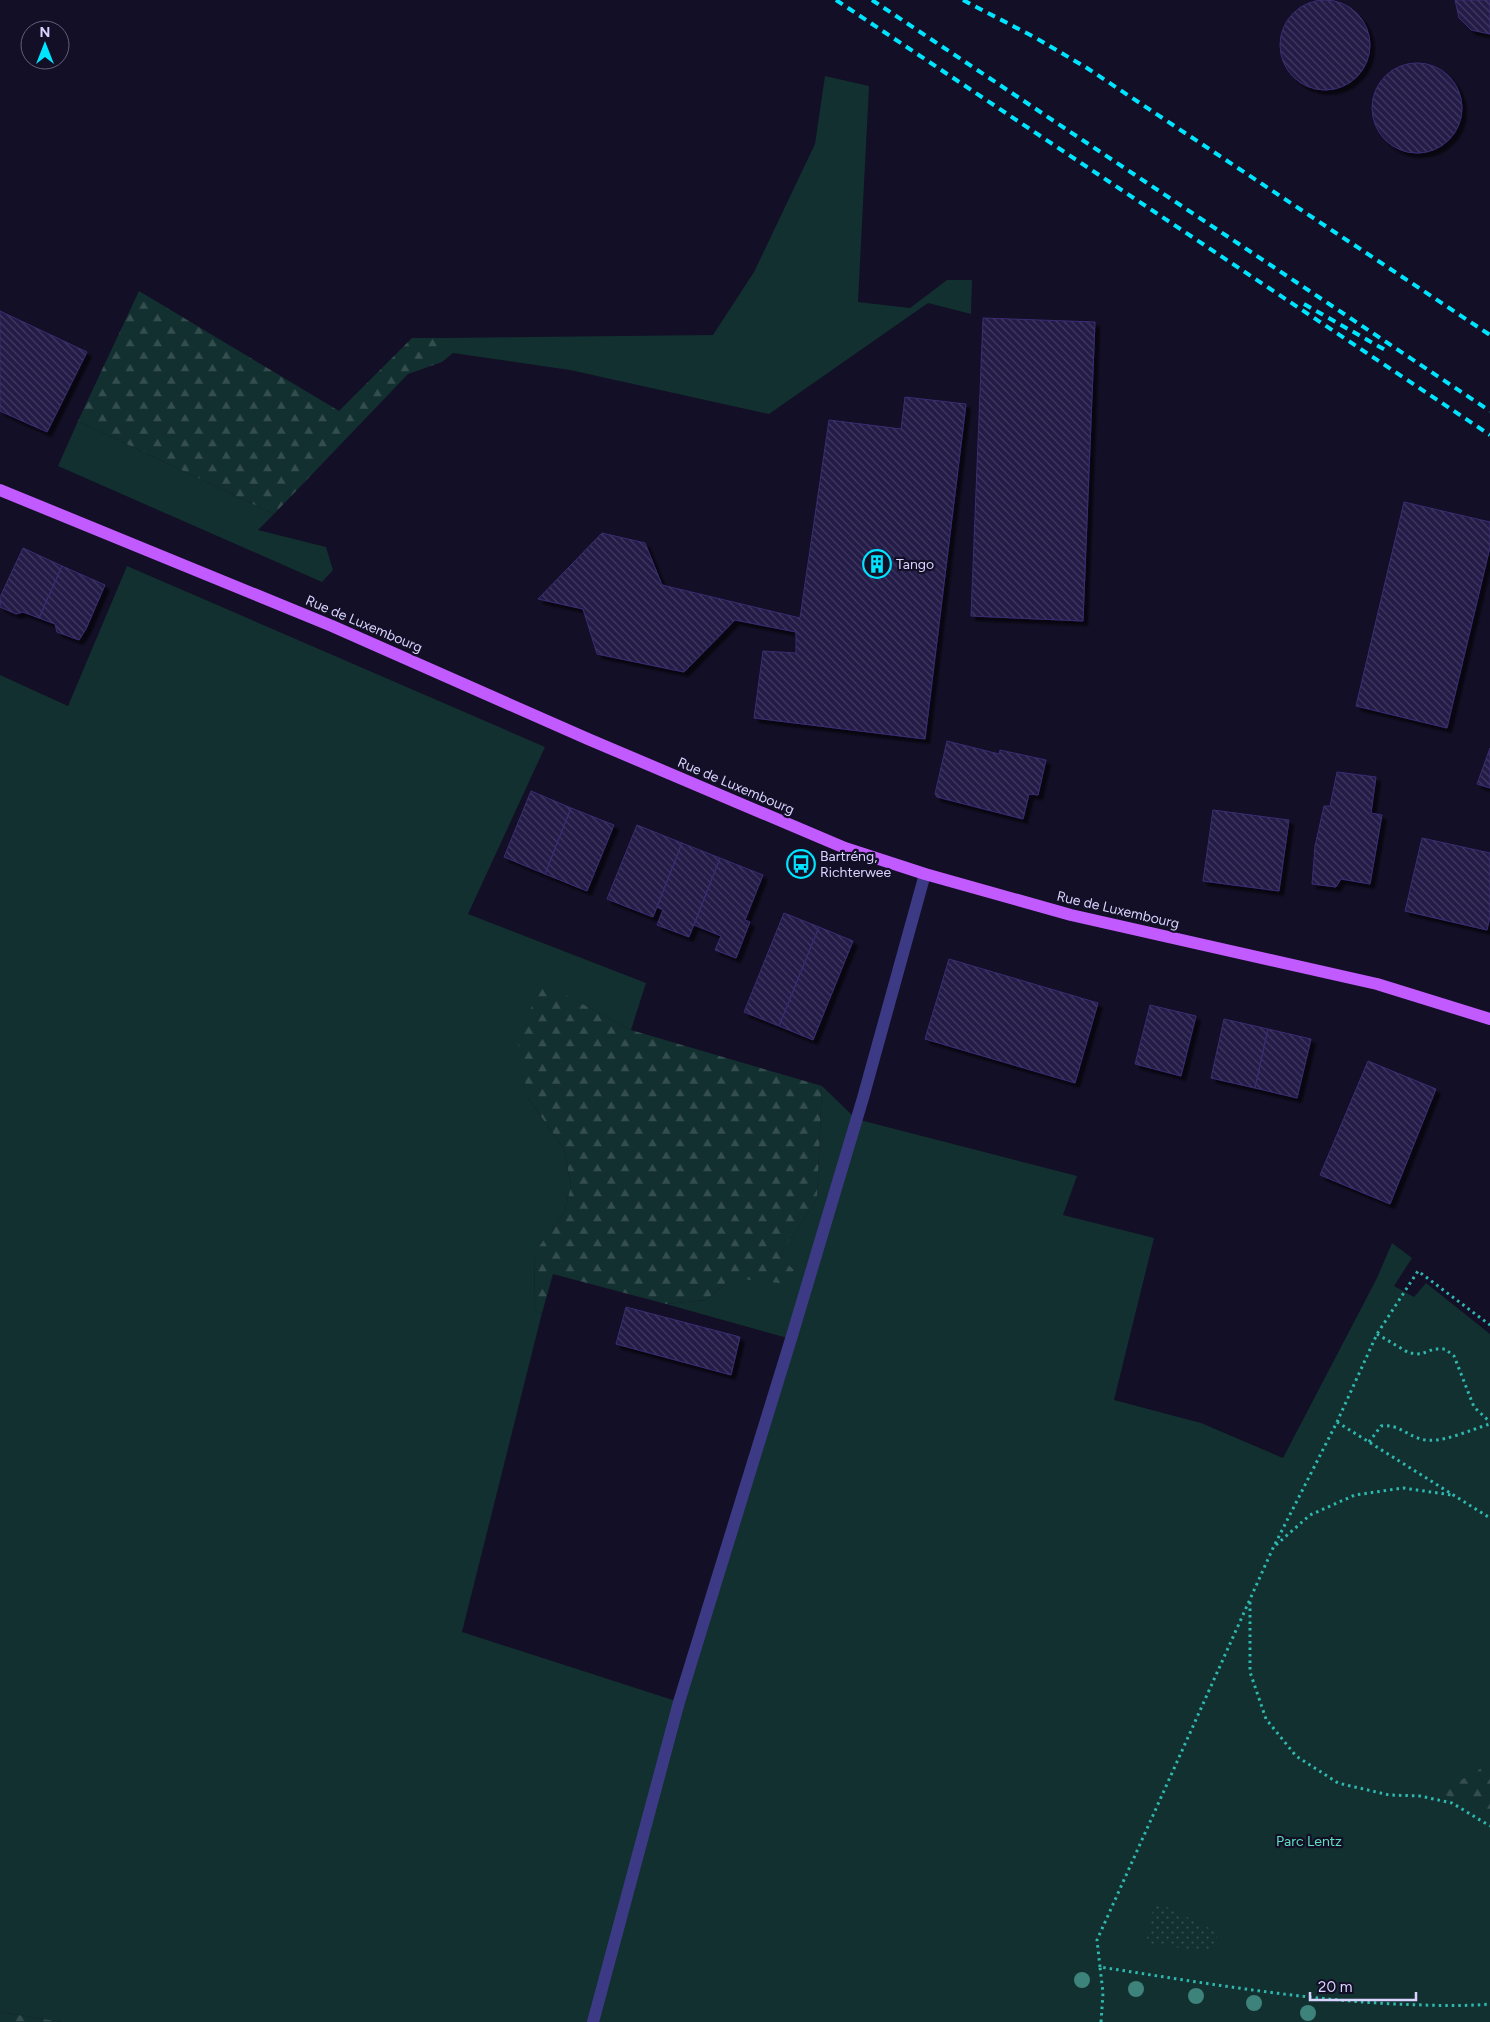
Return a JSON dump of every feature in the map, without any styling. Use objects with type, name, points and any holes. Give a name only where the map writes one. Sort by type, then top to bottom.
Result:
[{"type":"main road","name":"Rue de Luxembourg","points":[[0,490],[332,626],[588,740],[845,848],[925,874],[1070,915],[1377,984],[1490,1019]]},
{"type":"lane","points":[[594,2022],[679,1702],[794,1330],[863,1098],[925,874]]},
{"type":"path","points":[[1101,2022],[1104,1993],[1097,1940],[1273,1548],[1337,1422],[1377,1334],[1418,1271],[1490,1326]]},
{"type":"path","points":[[1369,1442],[1381,1426],[1392,1425],[1422,1440],[1437,1440],[1490,1423],[1474,1407],[1454,1356],[1445,1349],[1434,1349],[1422,1354],[1409,1353],[1377,1334]]},
{"type":"path","points":[[1337,1422],[1490,1518]]},
{"type":"path","points":[[1273,1548],[1310,1515],[1355,1495],[1403,1488],[1452,1495]]},
{"type":"path","points":[[1250,1599],[1250,1672],[1266,1719],[1296,1756],[1338,1783],[1389,1796],[1420,1796],[1452,1803],[1490,1826]]},
{"type":"path","points":[[1100,1967],[1265,1992],[1359,2002],[1435,2006],[1490,2004]]},
{"type":"green space","points":[[825,76],[869,86],[858,302],[910,308],[947,280],[972,280],[971,314],[928,303],[769,414],[570,370],[453,353],[442,362],[442,338],[713,335],[754,272],[815,144]]},
{"type":"green space","points":[[139,291],[339,411],[412,338],[442,338],[442,362],[408,374],[274,514],[78,421]]},
{"type":"green space","points":[[78,421],[274,514],[258,530],[326,547],[333,570],[322,582],[58,466]]},
{"type":"green space","name":"Parc Lentz","points":[[127,566],[545,747],[468,914],[646,983],[631,1030],[546,985],[528,1098],[564,1149],[571,1186],[564,1213],[535,1253],[534,1311],[542,1313],[462,1632],[679,1702],[791,1339],[666,1304],[706,1300],[732,1278],[779,1256],[817,1199],[822,1086],[856,1119],[1077,1176],[1063,1215],[1154,1238],[1114,1400],[1201,1423],[1283,1458],[1377,1278],[1392,1243],[1412,1258],[1394,1286],[1414,1297],[1426,1283],[1490,1334],[1490,2022],[62,2022],[0,2012],[0,675],[68,706]]},
{"type":"green space","points":[[545,984],[631,1030],[822,1086],[817,1199],[779,1256],[794,1270],[789,1284],[732,1278],[706,1300],[666,1304],[553,1274],[542,1313],[534,1311],[535,1252],[564,1213],[571,1186],[564,1149],[528,1098],[516,1033]]},
{"type":"green space","points":[[1490,1760],[1490,1816],[1476,1807],[1435,1791],[1474,1774]]},
{"type":"green space","points":[[1155,1901],[1219,1933],[1210,1952],[1146,1943]]},
{"type":"green space","points":[[0,2012],[62,2022],[0,2022]]},
{"type":"building","points":[[1325,0],[1342,4],[1357,13],[1366,28],[1370,45],[1366,62],[1357,77],[1342,86],[1325,90],[1308,86],[1293,77],[1284,62],[1280,45],[1284,28],[1293,13],[1308,4]]},
{"type":"building","points":[[1455,0],[1490,0],[1490,34],[1471,30],[1459,18]]},
{"type":"building","points":[[1417,63],[1434,67],[1449,76],[1458,91],[1462,108],[1458,125],[1449,140],[1434,149],[1417,153],[1400,149],[1385,140],[1376,125],[1372,108],[1376,91],[1385,76],[1400,67]]},
{"type":"building","points":[[0,311],[87,352],[47,432],[0,411]]},
{"type":"building","points":[[983,318],[1095,322],[1083,621],[971,616]]},
{"type":"building","name":"Tango","points":[[905,397],[966,404],[925,739],[754,718],[763,651],[796,653],[796,632],[735,620],[684,672],[597,654],[583,609],[538,599],[602,533],[645,543],[662,585],[800,618],[829,420],[901,429]]},
{"type":"building","points":[[1404,502],[1490,522],[1490,547],[1447,728],[1356,706]]},
{"type":"building","points":[[23,548],[62,566],[39,618],[23,612],[16,614],[0,607],[1,595]]},
{"type":"building","points":[[62,566],[105,585],[86,629],[79,640],[57,632],[55,624],[39,618]]},
{"type":"building","points":[[947,741],[999,754],[1000,750],[1046,760],[1038,795],[1029,794],[1023,819],[937,797],[935,794]]},
{"type":"building","points":[[1490,748],[1490,788],[1477,784]]},
{"type":"building","points":[[1337,772],[1376,777],[1371,813],[1382,815],[1370,884],[1341,879],[1336,887],[1312,884],[1315,846],[1324,806],[1330,806]]},
{"type":"building","points":[[531,791],[571,808],[545,874],[504,857]]},
{"type":"building","points":[[571,808],[614,825],[587,891],[545,874]]},
{"type":"building","points":[[1213,810],[1289,820],[1279,891],[1203,881]]},
{"type":"building","points":[[637,825],[682,843],[653,917],[607,899]]},
{"type":"building","points":[[1422,838],[1490,853],[1490,917],[1487,930],[1405,911]]},
{"type":"building","points":[[682,843],[720,858],[689,937],[657,925],[663,910],[657,907]]},
{"type":"building","points":[[720,858],[763,875],[745,920],[750,922],[736,958],[715,950],[721,936],[694,925]]},
{"type":"building","points":[[784,913],[819,927],[779,1026],[744,1012]]},
{"type":"building","points":[[819,927],[853,941],[813,1040],[779,1026]]},
{"type":"building","points":[[949,959],[1098,1003],[1075,1083],[925,1039]]},
{"type":"building","points":[[1150,1005],[1196,1016],[1181,1076],[1135,1064]]},
{"type":"building","points":[[1224,1019],[1268,1029],[1255,1088],[1211,1078]]},
{"type":"building","points":[[1268,1029],[1311,1039],[1297,1098],[1255,1088]]},
{"type":"building","points":[[1368,1061],[1436,1089],[1390,1204],[1320,1175]]},
{"type":"building","points":[[626,1307],[740,1337],[731,1375],[616,1344]]},
{"type":"railway","points":[[836,0],[1490,435]]},
{"type":"railway","points":[[872,0],[1490,411]]},
{"type":"railway","points":[[963,0],[1036,38],[1087,68],[1490,335]]},
{"type":"railway","points":[[1304,304],[1387,351]]},
{"type":"place","name":"Tango","points":[[877,564]]},
{"type":"place","name":"Bartréng, Richterwee","points":[[801,864]]}]
